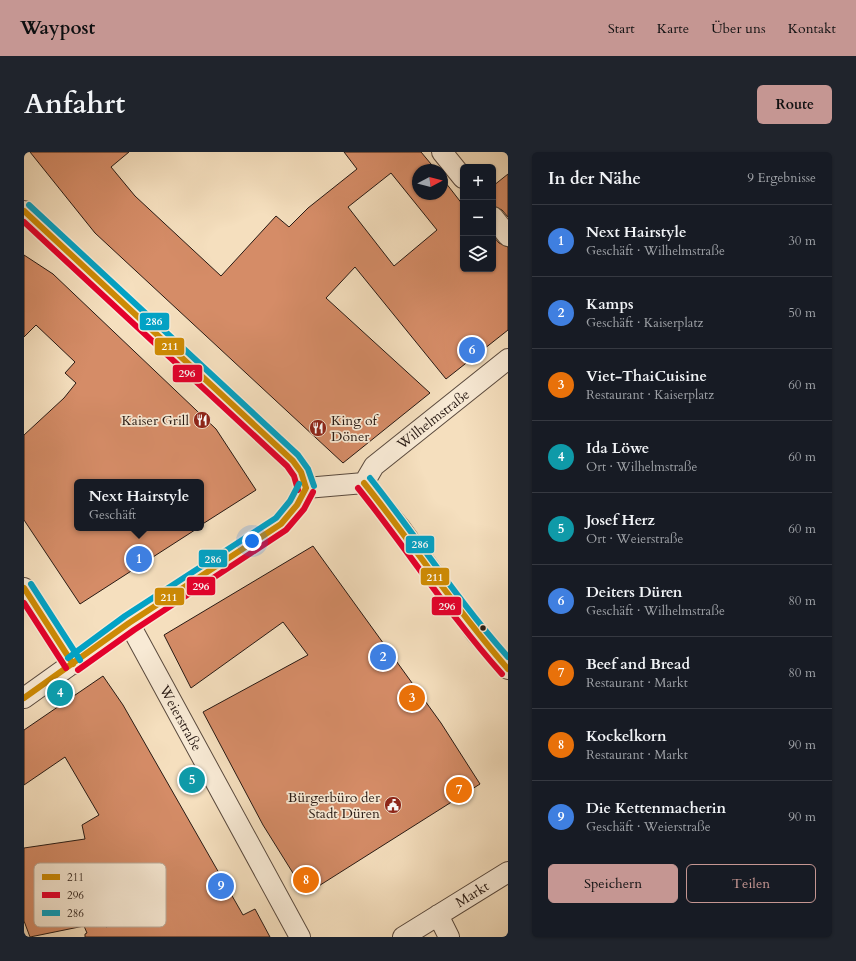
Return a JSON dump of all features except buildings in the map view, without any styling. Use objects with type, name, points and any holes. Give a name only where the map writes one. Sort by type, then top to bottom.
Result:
[{"type":"street","points":[[442,152],[460,174]]},
{"type":"street","points":[[24,211],[293,461],[301,472],[306,488],[297,505],[281,524],[129,623],[24,698]]},
{"type":"street","name":"Wilhelmstraße","points":[[364,483],[374,466],[508,360]]},
{"type":"street","points":[[306,488],[364,483],[401,529],[476,633],[508,669]]},
{"type":"street","points":[[24,588],[73,664]]},
{"type":"street","name":"Weierstraße","points":[[129,623],[300,937]]},
{"type":"street","name":"Markt","points":[[403,937],[438,916],[507,869]]},
{"type":"street","points":[[438,916],[449,937]]},
{"type":"transit line","name":"286","points":[[29,205],[298,455],[308,469],[314,486]]},
{"type":"transit line","name":"211","points":[[24,211],[293,461],[301,472],[306,488]]},
{"type":"transit line","name":"296","points":[[24,222],[287,466],[294,476],[298,490]]},
{"type":"transit line","name":"286","points":[[370,478],[472,614],[508,657]]},
{"type":"transit line","name":"211","points":[[364,483],[470,624],[508,669]]},
{"type":"transit line","name":"286","points":[[68,658],[125,616],[276,518],[290,501],[299,484]]},
{"type":"transit line","name":"211","points":[[24,698],[129,623],[281,524],[297,505],[306,488]]},
{"type":"transit line","name":"296","points":[[358,488],[464,629],[502,674]]},
{"type":"transit line","name":"296","points":[[78,670],[134,630],[286,530],[304,509],[313,492]]},
{"type":"transit line","name":"286","points":[[31,584],[80,660]]},
{"type":"transit line","name":"211","points":[[24,588],[73,664]]},
{"type":"transit line","name":"296","points":[[24,603],[66,668]]},
{"type":"place","name":"Deiters Düren","points":[[472,350]]},
{"type":"place","name":"Kaiser Grill","points":[[202,420]]},
{"type":"place","name":"King of Döner","points":[[318,428]]},
{"type":"place","name":"Next Hairstyle","points":[[139,559]]},
{"type":"place","name":"Kamps","points":[[383,657]]},
{"type":"place","name":"Ida Löwe","points":[[60,693]]},
{"type":"place","name":"Viet-ThaiCuisine","points":[[412,698]]},
{"type":"place","name":"Josef Herz","points":[[192,780]]},
{"type":"place","name":"Beef and Bread","points":[[459,790]]},
{"type":"place","name":"Bürgerbüro der Stadt Düren","points":[[393,805]]},
{"type":"place","name":"Kockelkorn","points":[[306,880]]},
{"type":"place","name":"Die Kettenmacherin","points":[[221,886]]}]
